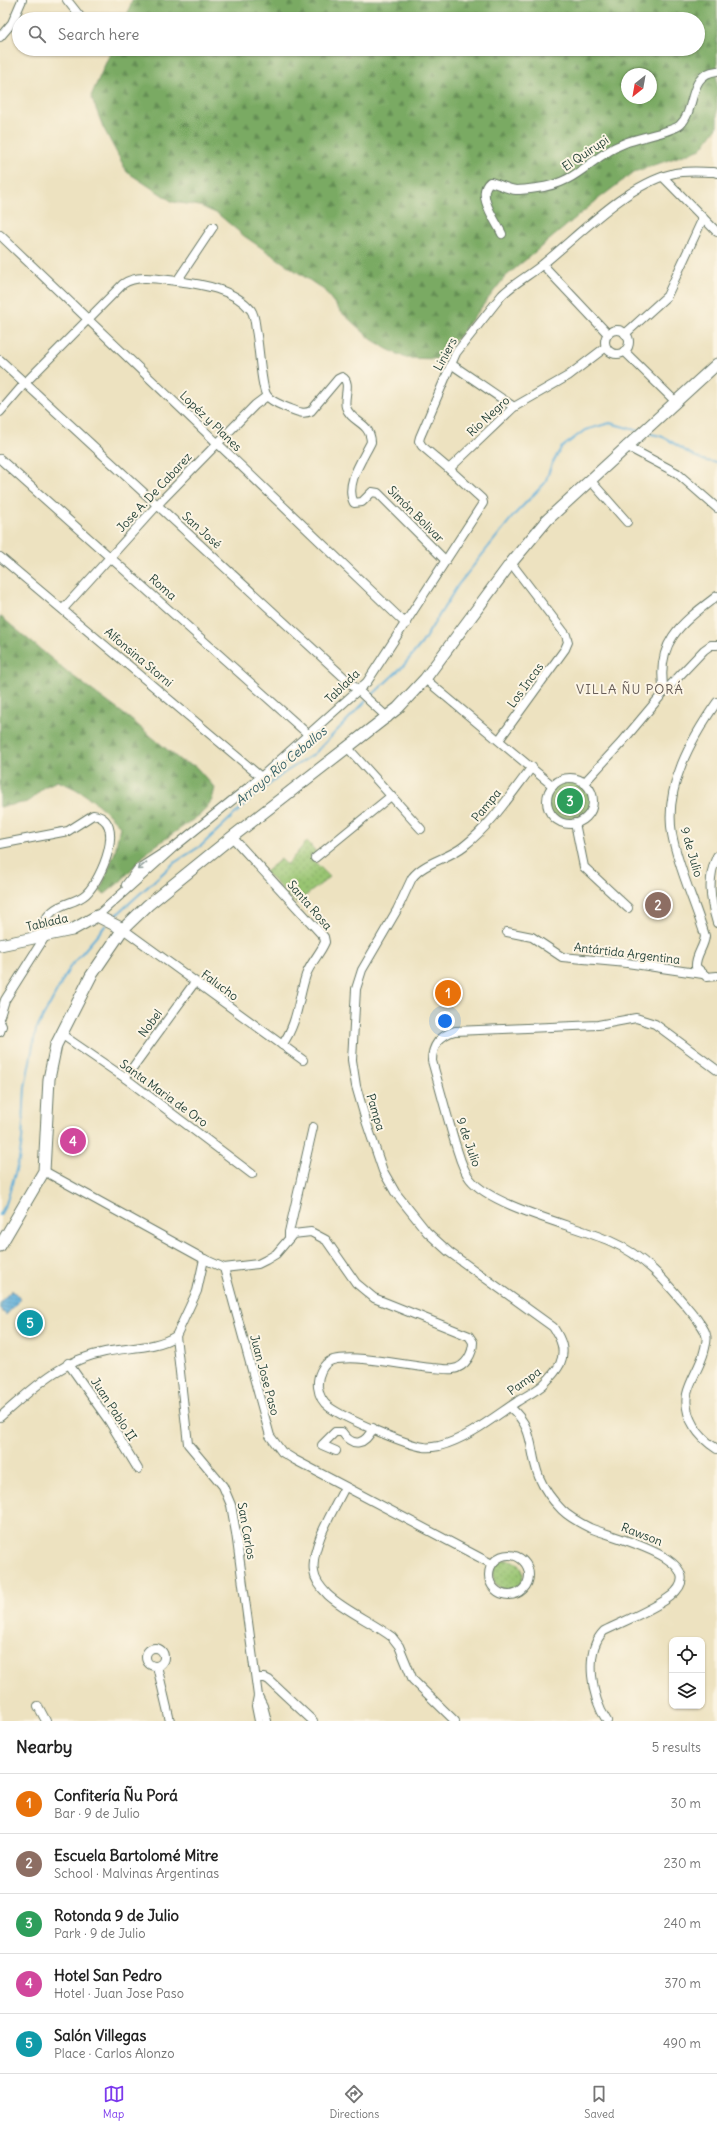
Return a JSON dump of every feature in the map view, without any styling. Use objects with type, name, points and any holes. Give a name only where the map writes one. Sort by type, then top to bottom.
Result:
[{"type":"main road","points":[[0,1246],[44,1171],[49,1079],[61,1034],[91,976],[119,927],[347,747],[388,718],[425,679],[511,564],[547,520],[629,443],[717,364]]},
{"type":"main road","points":[[100,917],[119,927]]},
{"type":"main road","name":"Tablada","points":[[0,945],[42,937],[79,927],[100,917]]},
{"type":"street","points":[[17,12],[22,0]]},
{"type":"street","points":[[67,0],[76,12]]},
{"type":"street","points":[[0,36],[12,23]]},
{"type":"street","name":"El Quirupi","points":[[502,234],[485,201],[484,192],[486,186],[490,182],[515,190],[555,186],[581,172],[614,147],[651,134],[675,129],[686,117],[697,83],[703,77],[717,72]]},
{"type":"street","name":"Liniers","points":[[450,470],[419,442],[461,346],[502,295],[510,287],[543,265],[574,236],[630,194],[663,177],[677,173],[717,173]]},
{"type":"street","points":[[663,177],[717,232]]},
{"type":"street","points":[[625,334],[666,296],[703,218]]},
{"type":"street","points":[[177,281],[213,227]]},
{"type":"street","name":"Lopéz y Planes","points":[[0,235],[406,624]]},
{"type":"street","points":[[543,265],[608,334]]},
{"type":"street","points":[[0,412],[25,383],[123,284],[131,278],[177,281],[201,285],[235,297],[252,311],[259,345],[264,389],[267,396]]},
{"type":"street","points":[[618,330],[625,334],[628,341],[624,351],[614,353],[606,347],[605,340],[608,334],[618,330]]},
{"type":"street","name":"Río Negro","points":[[450,470],[514,407],[568,376],[606,347]]},
{"type":"street","points":[[624,351],[676,402]]},
{"type":"street","name":"San José","points":[[0,360],[388,718]]},
{"type":"street","points":[[452,364],[514,407]]},
{"type":"street","name":"Simón Bolivar","points":[[267,396],[275,402],[300,413],[306,413],[311,411],[338,379],[345,379],[347,382],[345,402],[346,409],[366,426],[371,442],[352,484],[351,493],[354,503],[362,502],[372,492],[378,493],[445,560]]},
{"type":"street","name":"Jose A. De Cabarez","points":[[63,609],[216,443],[255,405],[267,396]]},
{"type":"street","points":[[629,443],[677,473],[717,508]]},
{"type":"street","name":"Roma","points":[[0,459],[308,734]]},
{"type":"street","name":"Tablada","points":[[100,917],[120,894],[173,848],[261,777],[308,734],[361,692],[483,502],[482,499],[450,470]]},
{"type":"street","points":[[590,480],[627,522]]},
{"type":"street","name":"Alfonsina Storni","points":[[0,557],[261,777]]},
{"type":"street","name":"Los Incas","points":[[499,740],[565,649],[568,642],[566,635],[511,564]]},
{"type":"street","points":[[664,692],[662,666],[664,652],[670,640],[693,614],[717,596]]},
{"type":"street","points":[[584,783],[622,742],[664,692],[704,650],[711,645],[717,645]]},
{"type":"street","points":[[425,679],[553,786]]},
{"type":"street","name":"9 de Julio","points":[[703,974],[696,967],[696,961],[705,936],[672,834],[671,816],[674,790],[678,774],[699,727],[717,702]]},
{"type":"street","points":[[347,747],[421,829]]},
{"type":"street","name":"Pampa","points":[[289,1238],[293,1234],[300,1232],[311,1232],[319,1235],[333,1248],[356,1283],[374,1298],[402,1310],[464,1332],[473,1342],[470,1356],[462,1364],[452,1369],[409,1366],[376,1360],[332,1360],[324,1365],[319,1377],[318,1386],[321,1399],[328,1407],[343,1416],[409,1443],[425,1447],[438,1446],[467,1433],[510,1407],[542,1386],[554,1374],[560,1362],[563,1347],[561,1339],[553,1327],[449,1252],[426,1232],[395,1192],[383,1171],[366,1121],[356,1086],[352,1060],[356,989],[358,979],[412,878],[421,869],[462,847],[474,837],[532,767]]},
{"type":"street","points":[[564,779],[584,783],[592,795],[593,803],[587,816],[575,823],[561,822],[551,813],[547,800],[553,786],[564,779]]},
{"type":"street","points":[[315,858],[391,796]]},
{"type":"street","points":[[0,844],[68,831],[93,815],[105,818],[109,824],[111,841],[91,888],[76,901],[52,911],[43,922],[42,937],[5,1000],[0,1016]]},
{"type":"street","points":[[575,823],[584,867],[628,908]]},
{"type":"street","name":"Santa Rosa","points":[[232,837],[324,936],[325,942],[310,965],[296,1018],[290,1034],[282,1045]]},
{"type":"street","name":"9 de Julio","points":[[717,856],[712,872],[710,895],[717,923]]},
{"type":"street","name":"Falucho","points":[[119,927],[303,1060]]},
{"type":"street","name":"Antártida Argentina","points":[[506,932],[532,936],[562,957],[627,963],[703,974]]},
{"type":"street","points":[[703,974],[712,977],[717,976]]},
{"type":"street","name":"Nobel","points":[[125,1078],[195,982]]},
{"type":"street","name":"9 de Julio","points":[[717,1070],[654,1024],[636,1018],[598,1025],[455,1031],[445,1034],[432,1050],[432,1061],[461,1162],[469,1178],[485,1193],[517,1207],[611,1241],[638,1256],[652,1267],[667,1283],[702,1326],[707,1335],[706,1346],[687,1394],[686,1409],[690,1422],[705,1440],[717,1449]]},
{"type":"street","points":[[0,1022],[2,1026],[0,1032]]},
{"type":"street","name":"Santa Maria de Oro","points":[[61,1034],[125,1078],[252,1174]]},
{"type":"street","points":[[44,1171],[204,1259],[224,1268],[258,1264],[276,1254],[289,1238],[289,1232],[313,1127]]},
{"type":"street","points":[[0,1417],[54,1370],[68,1363],[104,1352],[158,1344],[176,1336],[197,1291],[204,1259]]},
{"type":"street","name":"Juan Jose Paso","points":[[224,1268],[270,1436],[282,1452],[345,1487],[492,1564]]},
{"type":"street","name":"San Carlos","points":[[176,1336],[188,1444],[223,1486],[231,1505],[256,1678],[258,1696],[256,1706],[260,1721]]},
{"type":"street","name":"Juan Pablo II","points":[[68,1363],[109,1421],[138,1469]]},
{"type":"street","name":"Rawson","points":[[510,1407],[526,1424],[540,1478],[547,1491],[562,1510],[589,1528],[662,1554],[678,1568],[681,1575],[681,1583],[671,1596],[604,1631],[598,1637],[593,1660],[592,1680],[593,1689],[607,1721]]},
{"type":"street","points":[[336,1451],[322,1444],[335,1432],[342,1432],[348,1441],[356,1443],[364,1441],[373,1428]]},
{"type":"street","points":[[345,1487],[323,1533],[313,1561],[314,1573],[319,1585],[329,1596],[392,1637],[399,1646],[413,1680],[455,1721]]},
{"type":"street","points":[[508,1554],[520,1558],[525,1562],[530,1574],[526,1586],[514,1594],[501,1593],[491,1584],[489,1570],[492,1564],[502,1556],[508,1554]]},
{"type":"street","points":[[157,1666],[170,1721]]},
{"type":"street","points":[[256,1678],[265,1678],[269,1680],[314,1721]]},
{"type":"street","name":"San Carlos","points":[[258,1696],[263,1706],[267,1721]]},
{"type":"street","points":[[38,1706],[46,1721]]},
{"type":"green space","points":[[132,0],[717,0],[717,127],[701,149],[634,172],[597,200],[505,277],[460,335],[439,359],[406,358],[387,349],[371,339],[340,311],[324,290],[244,236],[218,214],[200,206],[173,202],[127,172],[103,127],[91,96],[109,56],[705,56],[705,12],[128,12]]},
{"type":"green space","points":[[0,616],[70,674],[129,718],[181,761],[195,766],[215,788],[212,800],[201,814],[148,851],[121,881],[105,894],[100,891],[115,852],[120,826],[92,799],[76,789],[57,781],[44,787],[28,802],[0,807]]},
{"type":"green space","points":[[570,778],[583,782],[589,788],[593,801],[589,814],[583,820],[570,824],[557,820],[551,814],[547,801],[551,788],[557,782]]},
{"type":"green space","points":[[307,841],[316,852],[310,857],[330,877],[296,903],[265,872],[281,859],[287,865]]},
{"type":"green space","points":[[508,1560],[519,1564],[523,1575],[519,1586],[508,1590],[497,1586],[493,1575],[497,1564]]},
{"type":"water","points":[[12,1290],[21,1299],[6,1315],[0,1309],[0,1302]]},
{"type":"waterway","name":"Arroyo Río Ceballos","points":[[369,698],[404,665],[422,643],[458,585],[514,515],[545,483],[551,466],[561,448],[585,430],[610,423],[639,431]]},
{"type":"waterway","name":"Arroyo Río Ceballos","points":[[647,433],[663,437],[702,460],[717,462]]},
{"type":"waterway","name":"Arroyo Río Ceballos","points":[[112,919],[174,863],[202,845],[252,798],[284,773],[314,754],[366,701]]},
{"type":"waterway","name":"Arroyo Río Ceballos","points":[[0,1215],[6,1204],[19,1160],[22,1140],[25,1087],[36,1030],[70,967],[106,925]]},
{"type":"place","name":"Rotonda 9 de Julio","points":[[570,801]]},
{"type":"place","name":"Escuela Bartolomé Mitre","points":[[658,905]]},
{"type":"place","name":"Confitería Ñu Porá","points":[[448,993]]},
{"type":"place","name":"Hotel San Pedro","points":[[73,1141]]},
{"type":"place","name":"Salón Villegas","points":[[30,1323]]},
{"type":"district","name":"VILLA ÑU PORÁ","points":[[630,689]]}]
